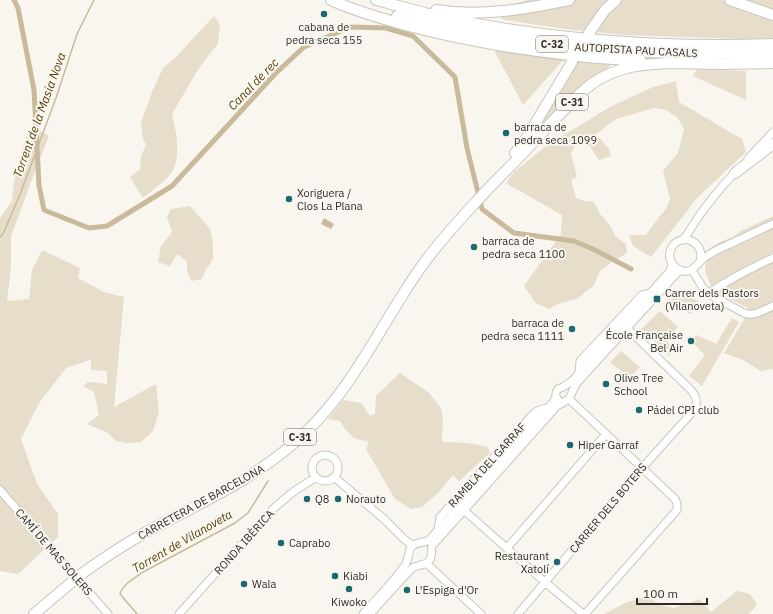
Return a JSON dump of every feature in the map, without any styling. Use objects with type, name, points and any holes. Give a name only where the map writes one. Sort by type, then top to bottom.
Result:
[{"type":"highway","points":[[331,0],[341,5],[394,22],[442,34],[552,54],[671,63],[773,63]]},
{"type":"highway","name":"AUTOPISTA PAU CASALS","points":[[335,0],[407,18],[479,33],[555,44],[598,49],[661,53],[773,53]]},
{"type":"highway","name":"AUTOPISTA PAU CASALS","points":[[376,0],[447,18],[508,29],[607,41],[662,44],[773,44]]},
{"type":"highway","points":[[386,0],[441,11],[479,13],[525,9],[569,0]]},
{"type":"highway","points":[[589,33],[605,10],[616,0]]},
{"type":"highway","points":[[730,0],[773,15]]},
{"type":"highway","points":[[736,0],[765,6],[773,6]]},
{"type":"highway","name":"C-31","points":[[495,181],[524,142],[572,62]]},
{"type":"highway","name":"C-31","points":[[495,181],[577,96],[598,79],[628,67],[671,63]]},
{"type":"highway","points":[[735,173],[773,144]]},
{"type":"highway","name":"CARRETERA DE BARCELONA","points":[[34,614],[76,578],[99,562],[136,538],[256,473],[304,434],[322,416],[352,377],[407,288],[437,246],[495,181]]},
{"type":"street","points":[[683,240],[721,187],[773,132]]},
{"type":"street","points":[[697,219],[694,233],[701,254],[700,262]]},
{"type":"street","points":[[716,250],[704,249],[690,240],[683,240],[675,243],[670,250],[670,256],[675,270],[692,270],[716,250],[773,224]]},
{"type":"street","points":[[709,293],[745,271],[773,258]]},
{"type":"street","name":"RAMBLA DEL GARRAF","points":[[426,563],[430,558],[430,550],[441,531],[440,517],[534,413],[540,410],[549,410],[568,399],[581,375],[580,361],[642,295],[651,292],[675,270]]},
{"type":"street","name":"RAMBLA DEL GARRAF","points":[[413,546],[427,542],[441,531],[549,410],[556,396],[551,384],[557,387],[562,387],[581,375],[641,313],[675,270]]},
{"type":"street","points":[[692,270],[703,288],[709,293],[748,315],[752,315],[773,306]]},
{"type":"street","name":"RAMBLA DEL GARRAF","points":[[581,375],[589,377],[641,318],[641,313]]},
{"type":"street","name":"CARRER DELS BOTERS","points":[[518,614],[642,468],[696,408],[696,396],[690,389],[630,331]]},
{"type":"street","points":[[562,387],[567,388],[570,392],[568,399]]},
{"type":"street","points":[[556,396],[560,401],[568,399]]},
{"type":"street","points":[[467,513],[584,614],[677,510],[675,499],[568,399]]},
{"type":"street","name":"RAMBLA DEL GARRAF","points":[[441,531],[449,532],[552,418],[549,410]]},
{"type":"street","points":[[507,548],[606,434]]},
{"type":"street","points":[[325,455],[336,461],[338,465],[337,473],[334,477],[327,481],[316,477],[312,469],[317,458],[325,455]]},
{"type":"street","name":"RONDA IBÈRICA","points":[[179,614],[274,508],[316,477]]},
{"type":"street","points":[[334,477],[384,519],[413,546],[410,549],[407,562],[399,574],[363,614]]},
{"type":"street","name":"CAMÍ DE MAS SOLERS","points":[[0,490],[108,614]]},
{"type":"street","points":[[421,543],[427,546],[430,550]]},
{"type":"street","points":[[409,556],[411,561],[417,565]]},
{"type":"street","points":[[370,614],[412,568],[426,563],[481,614]]},
{"type":"shaded area","points":[[527,0],[773,0],[773,38],[745,39],[625,35],[564,29],[504,20],[500,17],[499,13],[504,7]]},
{"type":"shaded area","points":[[214,16],[220,25],[218,44],[196,73],[172,114],[177,149],[177,156],[173,170],[164,181],[143,198],[130,177],[140,169],[141,157],[146,144],[143,139],[141,123],[152,92],[163,68],[176,57]]},
{"type":"shaded area","points":[[493,48],[565,58],[523,105]]},
{"type":"shaded area","points":[[577,59],[612,63],[603,74],[534,136],[533,131]]},
{"type":"shaded area","points":[[697,69],[746,71],[746,100],[693,76]]},
{"type":"shaded area","points":[[676,81],[679,102],[742,139],[746,152],[697,198],[651,257],[633,246],[629,235],[646,235],[666,209],[670,199],[663,171],[678,153],[684,129],[677,117],[666,110],[654,108],[616,119],[596,134],[609,149],[611,156],[599,160],[589,145],[575,145],[571,154],[577,177],[571,180],[576,198],[594,202],[600,214],[610,225],[616,237],[626,244],[627,253],[600,271],[594,285],[577,299],[561,303],[549,309],[536,303],[524,286],[561,234],[562,215],[506,183],[515,171],[549,144],[610,107],[653,87]]},
{"type":"shaded area","points":[[36,129],[49,136],[11,236],[11,267],[7,301],[29,299],[32,270],[42,250],[80,268],[78,278],[104,292],[124,297],[114,407],[156,384],[159,412],[153,431],[141,442],[127,443],[116,441],[106,432],[87,424],[99,415],[94,392],[83,386],[88,382],[107,384],[107,371],[91,370],[91,360],[66,368],[39,403],[21,439],[37,484],[58,514],[58,537],[18,574],[0,571],[0,218],[12,201],[15,175],[26,137]]},
{"type":"shaded area","points":[[190,206],[210,229],[213,244],[213,259],[205,271],[202,279],[191,281],[187,271],[187,261],[177,254],[170,266],[158,262],[161,246],[172,232],[167,217],[171,209]]},
{"type":"shaded area","points":[[773,216],[773,253],[711,286],[705,270],[707,252],[710,248]]},
{"type":"shaded area","points":[[324,218],[334,224],[331,229],[321,224]]},
{"type":"shaded area","points":[[773,262],[773,369],[761,371],[743,360],[724,353],[743,321],[748,308],[714,291]]},
{"type":"shaded area","points":[[682,290],[700,303],[690,314],[670,301]]},
{"type":"shaded area","points":[[660,311],[678,327],[666,341],[676,350],[669,356],[641,329]]},
{"type":"shaded area","points":[[732,318],[739,322],[702,386],[689,376],[705,355],[691,341],[697,335],[716,344]]},
{"type":"shaded area","points":[[621,351],[640,367],[629,378],[610,362]]},
{"type":"shaded area","points":[[400,373],[429,393],[441,408],[443,421],[443,442],[466,443],[488,447],[490,453],[459,481],[453,475],[438,493],[422,507],[411,509],[395,499],[366,449],[369,442],[354,438],[345,429],[340,421],[328,419],[343,400],[361,403],[370,416],[375,414],[376,396]]},
{"type":"shaded area","points":[[737,591],[750,594],[757,605],[749,614],[604,614],[625,603],[647,596],[661,605],[674,608],[700,599],[711,612]]},
{"type":"waterway","name":"Canal de rec","points":[[14,0],[18,8],[34,90],[39,185],[44,210],[89,228],[107,226],[172,186],[276,73],[304,47],[350,27],[386,28],[413,36],[455,77],[467,148],[482,209],[514,233],[574,241],[631,269]]},
{"type":"waterway","name":"Torrent de la Masia Nova","points":[[0,237],[3,234],[21,192],[56,98],[77,34],[94,0]]},
{"type":"waterway","name":"Torrent de Vilanoveta","points":[[137,614],[120,594],[126,584],[143,572],[235,523],[248,513],[268,481]]},
{"type":"place","name":"cabana de pedra seca 155","points":[[324,14]]},
{"type":"place","name":"barraca de pedra seca 1099","points":[[506,133]]},
{"type":"place","name":"Xoriguera / Clos La Plana","points":[[289,199]]},
{"type":"place","name":"barraca de pedra seca 1100","points":[[474,247]]},
{"type":"place","name":"Carrer dels Pastors (Vilanoveta)","points":[[657,299]]},
{"type":"place","name":"barraca de pedra seca 1111","points":[[572,329]]},
{"type":"place","name":"École Française Bel Air","points":[[691,341]]},
{"type":"place","name":"Olive Tree School","points":[[606,384]]},
{"type":"place","name":"Pádel CPI club","points":[[639,410]]},
{"type":"place","name":"Hiper Garraf","points":[[570,445]]},
{"type":"place","name":"Q8","points":[[307,499]]},
{"type":"place","name":"Norauto","points":[[338,499]]},
{"type":"place","name":"Caprabo","points":[[281,543]]},
{"type":"place","name":"Restaurant Xatolí","points":[[557,562]]},
{"type":"place","name":"Kiabi","points":[[335,576]]},
{"type":"place","name":"Wala","points":[[244,584]]},
{"type":"place","name":"Kiwoko","points":[[349,589]]},
{"type":"place","name":"L'Espiga d'Or","points":[[407,590]]}]
